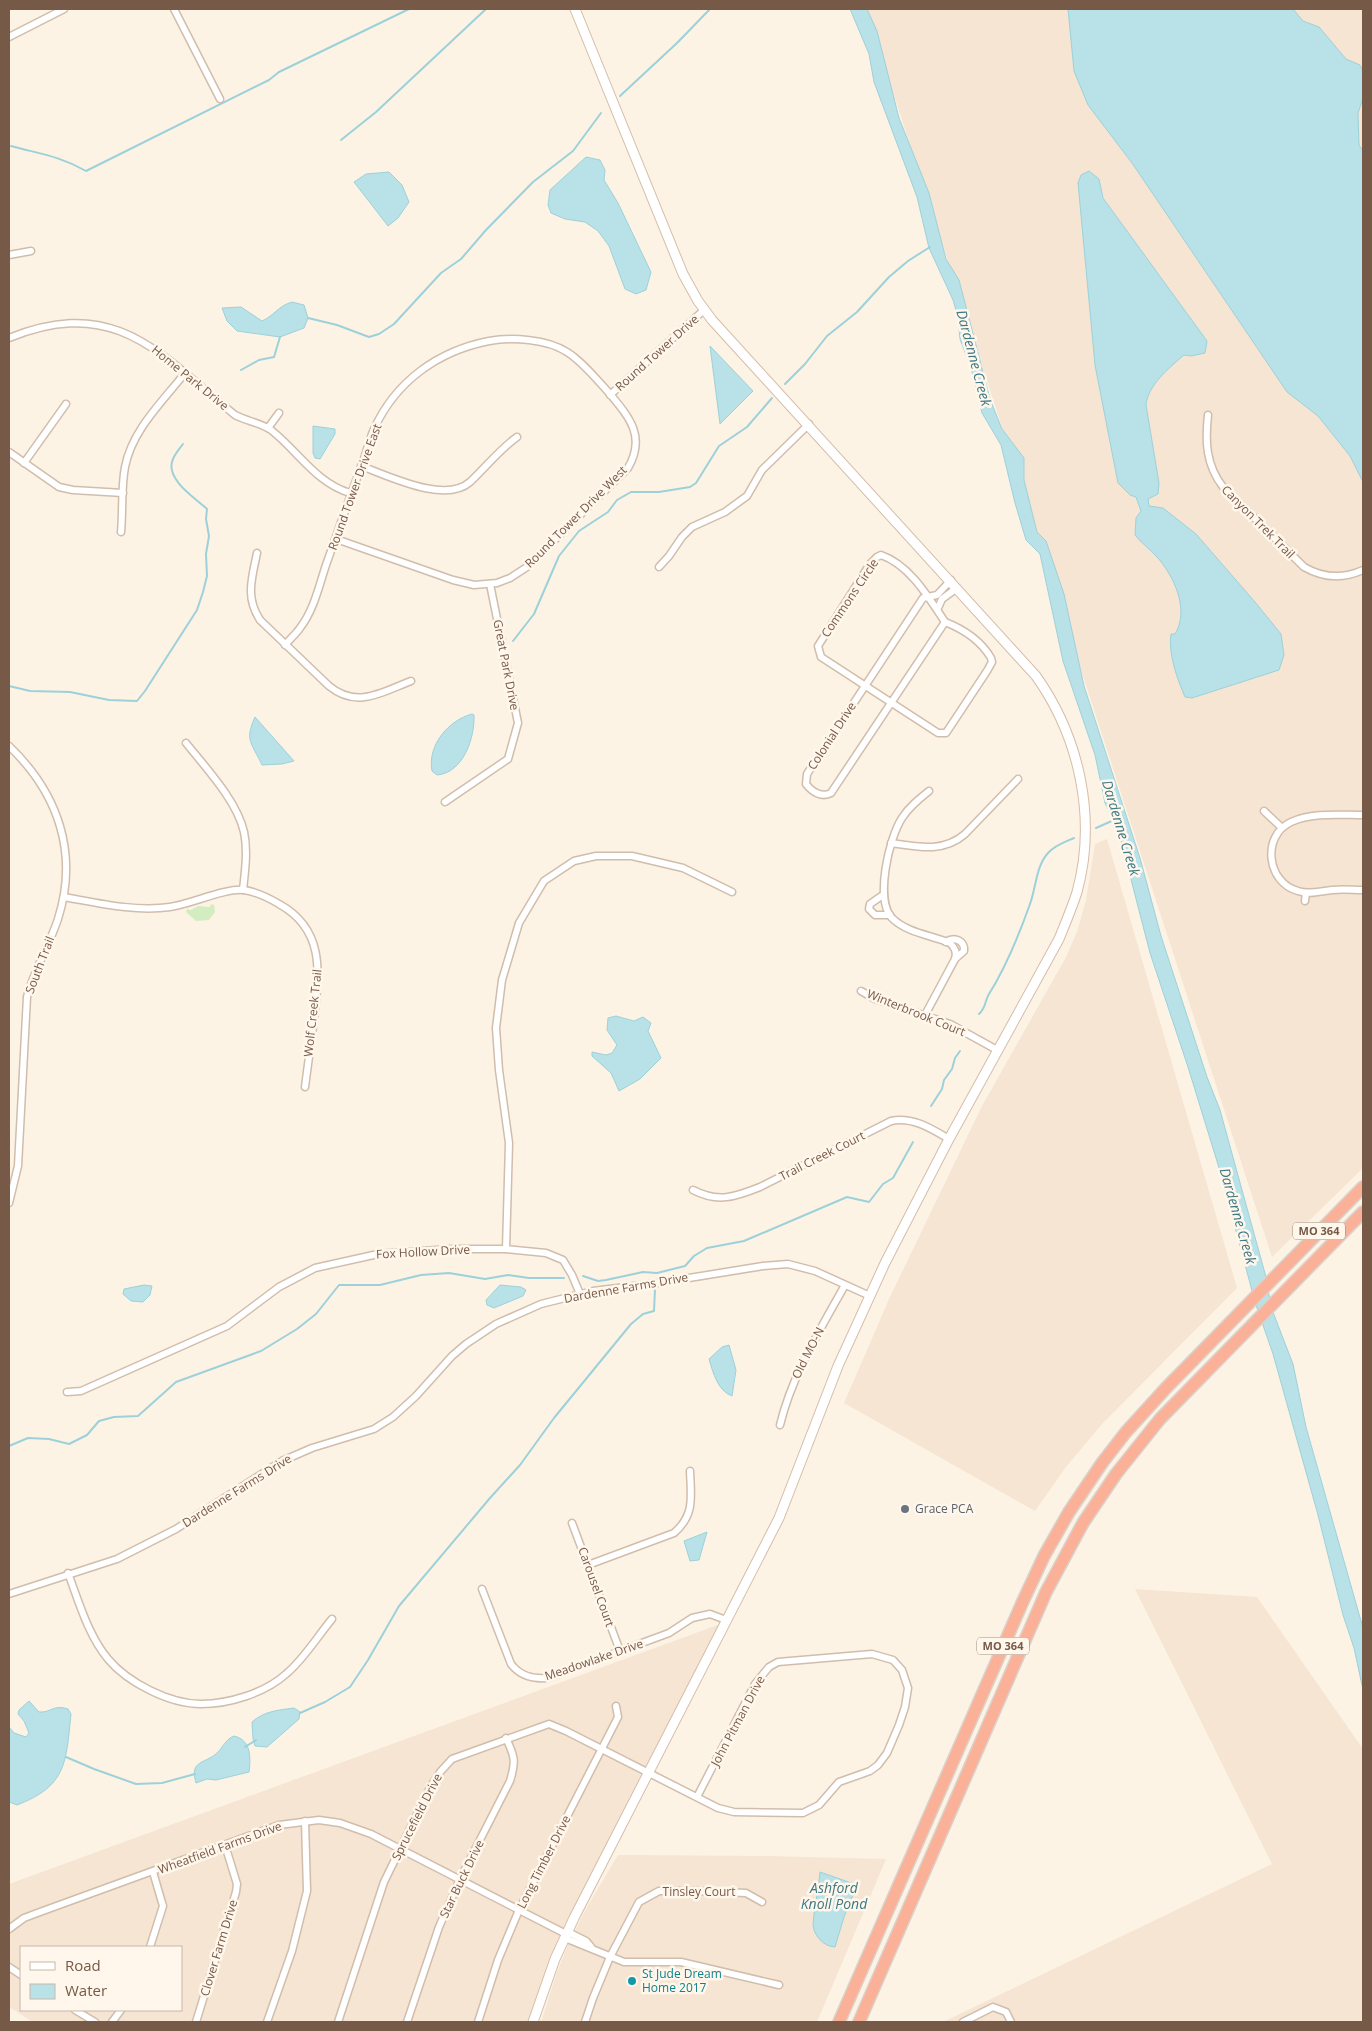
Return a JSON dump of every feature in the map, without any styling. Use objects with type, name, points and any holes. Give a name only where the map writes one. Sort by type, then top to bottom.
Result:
[{"type":"highway","name":"MO 364","points":[[839,2022],[1023,1600],[1058,1530],[1085,1488],[1126,1432],[1152,1402],[1363,1187]]},
{"type":"highway","name":"MO 364","points":[[859,2022],[1040,1604],[1073,1541],[1105,1490],[1142,1441],[1181,1398],[1363,1212]]},
{"type":"main road","points":[[533,2022],[555,1959],[566,1935],[647,1772],[779,1518],[838,1366],[870,1296],[949,1139],[1059,939],[1071,911],[1080,878],[1085,843],[1085,812],[1081,780],[1070,741],[1052,697],[1036,676],[954,584],[704,310],[682,274],[575,9]]},
{"type":"street","points":[[9,37],[64,9]]},
{"type":"street","points":[[174,9],[220,99]]},
{"type":"street","points":[[9,255],[31,251]]},
{"type":"street","name":"Round Tower Drive","points":[[610,395],[704,310]]},
{"type":"street","name":"Home Park Drive","points":[[9,338],[50,325],[92,324],[119,331],[144,341],[235,415],[246,421],[268,428],[316,474],[340,490],[350,493]]},
{"type":"street","name":"Round Tower Drive East","points":[[285,645],[306,618],[336,538],[350,493],[381,417],[408,380],[430,363],[465,346],[497,340],[523,340],[550,344],[568,352],[578,360],[610,395]]},
{"type":"street","points":[[121,532],[125,466],[137,437],[185,373]]},
{"type":"street","name":"Round Tower Drive West","points":[[336,538],[453,580],[474,585],[490,584],[510,578],[527,567],[628,468],[635,452],[636,435],[632,424],[610,395]]},
{"type":"street","points":[[24,463],[66,404]]},
{"type":"street","points":[[268,428],[279,413]]},
{"type":"street","name":"Canyon Trek Trail","points":[[1208,415],[1207,448],[1210,466],[1217,480],[1229,494],[1298,562],[1310,571],[1338,576],[1363,570]]},
{"type":"street","points":[[659,567],[692,527],[725,512],[748,496],[762,470],[809,424]]},
{"type":"street","points":[[361,466],[431,490],[445,492],[468,484],[517,437]]},
{"type":"street","points":[[9,452],[59,487],[72,490],[123,493]]},
{"type":"street","points":[[257,553],[251,588],[254,610],[260,620],[329,686],[338,693],[347,696],[366,698],[411,681]]},
{"type":"street","name":"Commons Circle","points":[[881,555],[887,557],[904,568],[938,608],[945,622],[958,627],[972,637],[989,654],[992,662],[946,733],[938,733],[890,704],[821,657],[818,646],[876,557],[881,555]]},
{"type":"street","name":"Great Park Drive","points":[[445,802],[508,759],[518,723],[490,584]]},
{"type":"street","points":[[938,608],[942,599],[954,584]]},
{"type":"street","name":"Colonial Drive","points":[[945,622],[831,793],[822,795],[808,787],[806,784],[807,774],[923,598],[938,595],[954,584]]},
{"type":"street","points":[[64,896],[110,905],[169,908],[243,890],[246,844],[240,819],[226,796],[186,743]]},
{"type":"street","name":"South Trail","points":[[9,746],[33,772],[58,816],[65,852],[66,878],[64,896],[57,921],[34,973],[27,997],[18,1166],[9,1203]]},
{"type":"street","points":[[892,843],[929,848],[941,847],[956,840],[971,828],[1018,779]]},
{"type":"street","points":[[925,1015],[955,959],[954,948],[946,942],[906,928],[890,915],[883,895],[894,833],[912,805],[929,791]]},
{"type":"street","points":[[1264,811],[1282,828]]},
{"type":"street","points":[[1363,815],[1329,815],[1292,821],[1277,834],[1272,846],[1275,873],[1291,889],[1306,893],[1334,890],[1363,890]]},
{"type":"street","points":[[506,1249],[509,1143],[498,1070],[496,1028],[502,980],[519,923],[544,882],[574,862],[596,856],[632,856],[683,868],[732,892]]},
{"type":"street","name":"Wolf Creek Trail","points":[[243,890],[265,896],[296,916],[308,932],[315,947],[318,981],[305,1087]]},
{"type":"street","points":[[1305,901],[1306,893]]},
{"type":"street","points":[[883,895],[870,904],[869,908],[875,915],[890,915]]},
{"type":"street","name":"Winterbrook Court","points":[[861,990],[875,999],[958,1027],[997,1050]]},
{"type":"street","name":"Trail Creek Court","points":[[693,1190],[706,1197],[722,1198],[741,1194],[760,1187],[898,1119],[922,1124],[949,1139]]},
{"type":"street","name":"Fox Hollow Drive","points":[[67,1392],[81,1391],[227,1326],[279,1287],[315,1268],[378,1254],[452,1249],[506,1249],[546,1253],[563,1260],[580,1294]]},
{"type":"street","name":"Dardenne Farms Drive","points":[[9,1594],[117,1558],[176,1529],[282,1461],[312,1448],[374,1429],[394,1417],[452,1356],[466,1344],[496,1324],[541,1304],[580,1294],[763,1266],[788,1264],[815,1271],[870,1296]]},
{"type":"street","name":"Old MO-N","points":[[780,1425],[787,1397],[799,1370],[845,1285]]},
{"type":"street","points":[[588,1566],[674,1533],[683,1526],[688,1516],[691,1499],[690,1471]]},
{"type":"street","name":"Carousel Court","points":[[572,1523],[620,1651]]},
{"type":"street","points":[[68,1573],[88,1627],[107,1658],[118,1670],[138,1684],[159,1695],[193,1703],[202,1704],[236,1699],[261,1690],[286,1675],[332,1619]]},
{"type":"street","name":"Meadowlake Drive","points":[[482,1589],[510,1664],[524,1675],[537,1678],[547,1678],[668,1633],[692,1618],[710,1614],[726,1620]]},
{"type":"street","name":"John Pitman Drive","points":[[647,1772],[718,1808],[734,1812],[803,1814],[813,1809],[840,1782],[873,1770],[883,1760],[899,1725],[908,1695],[907,1681],[902,1670],[893,1660],[872,1654],[778,1662],[769,1667],[755,1684],[697,1797]]},
{"type":"street","name":"Long Timber Drive","points":[[478,2022],[498,1960],[519,1910],[618,1717],[616,1706]]},
{"type":"street","name":"Sprucefield Drive","points":[[338,2022],[384,1882],[431,1786],[452,1759],[548,1724],[566,1730],[647,1772]]},
{"type":"street","name":"Star Buck Drive","points":[[407,2022],[439,1927],[460,1879],[510,1781],[515,1765],[512,1750],[506,1738]]},
{"type":"street","points":[[267,2022],[292,1952],[307,1890],[305,1820]]},
{"type":"street","name":"Wheatfield Farms Drive","points":[[9,1929],[24,1918],[279,1825],[305,1820],[319,1820],[340,1823],[371,1834],[566,1935],[586,1941],[591,1947],[610,1957],[624,1962],[681,1962],[779,1985]]},
{"type":"street","name":"Clover Farm Drive","points":[[196,2022],[236,1892],[237,1884],[225,1845]]},
{"type":"street","points":[[150,1946],[163,1906],[153,1872]]},
{"type":"street","name":"Tinsley Court","points":[[585,2022],[592,1998],[610,1957],[639,1902],[659,1891],[746,1893],[762,1902]]},
{"type":"street","points":[[9,1967],[20,1974]]},
{"type":"street","points":[[963,2022],[992,2007],[1006,2012],[1011,2022]]},
{"type":"street","points":[[78,2011],[94,2022]]},
{"type":"street","points":[[112,2022],[120,2011]]},
{"type":"shaded area","points":[[866,9],[1363,9],[1363,1168],[1272,1257]]},
{"type":"shaded area","points":[[1107,839],[1237,1288],[1103,1423],[1066,1467],[1035,1511],[844,1403],[890,1297],[982,1106],[1065,959],[1077,932],[1086,900],[1095,844]]},
{"type":"shaded area","points":[[1135,1589],[1257,1597],[1363,1749],[1363,2022],[943,2022],[1272,1864]]},
{"type":"shaded area","points":[[726,1622],[559,1950],[533,2022],[33,2022],[9,2007],[9,1884]]},
{"type":"shaded area","points":[[618,1855],[886,1859],[817,2022],[541,2022],[557,1972],[570,1940]]},
{"type":"green space","points":[[211,904],[214,905],[215,912],[209,920],[196,921],[186,912],[187,909],[191,910],[198,906],[210,907]]},
{"type":"water","name":"Dardenne Creek","points":[[850,9],[867,9],[877,31],[899,118],[929,193],[946,259],[959,280],[990,399],[1002,429],[1024,458],[1024,480],[1037,532],[1046,541],[1064,594],[1084,686],[1140,858],[1161,936],[1207,1077],[1220,1110],[1266,1277],[1271,1307],[1293,1364],[1306,1427],[1363,1628],[1363,1690],[1354,1648],[1343,1615],[1318,1515],[1273,1354],[1255,1302],[1220,1171],[1150,953],[1118,829],[1105,803],[1095,755],[1063,661],[1040,554],[1026,540],[1001,445],[982,413],[971,368],[960,339],[958,317],[953,300],[929,248],[917,197],[874,82],[869,54]]},
{"type":"water","points":[[1068,9],[1293,9],[1303,21],[1319,27],[1346,59],[1360,65],[1363,71],[1363,98],[1358,113],[1359,145],[1363,151],[1363,482],[1350,456],[1318,416],[1287,392],[1132,163],[1088,105],[1074,71]]},
{"type":"water","points":[[586,157],[600,160],[605,170],[604,180],[618,203],[651,272],[646,290],[636,294],[625,289],[609,246],[598,231],[585,222],[565,219],[551,213],[548,205],[550,190]]},
{"type":"water","points":[[1089,171],[1099,179],[1103,198],[1207,341],[1205,353],[1191,356],[1184,355],[1160,377],[1148,398],[1146,405],[1159,483],[1158,494],[1148,499],[1149,506],[1163,508],[1196,534],[1281,634],[1284,655],[1279,670],[1192,698],[1185,697],[1172,658],[1171,634],[1175,634],[1181,615],[1178,594],[1174,583],[1163,565],[1135,535],[1136,518],[1141,511],[1136,497],[1130,495],[1118,483],[1095,365],[1078,183],[1081,175]]},
{"type":"water","points":[[389,172],[402,185],[409,202],[398,218],[388,226],[354,182],[366,174]]},
{"type":"water","points":[[292,302],[304,305],[308,318],[304,328],[280,337],[237,331],[227,321],[222,308],[241,307],[262,321]]},
{"type":"water","points":[[710,346],[753,391],[720,424]]},
{"type":"water","points":[[313,426],[335,429],[335,434],[320,459],[315,458],[313,453]]},
{"type":"water","points":[[472,714],[474,715],[474,724],[466,753],[454,768],[446,773],[437,775],[432,771],[431,761],[436,743],[455,722]]},
{"type":"water","points":[[255,717],[294,761],[262,765],[252,746],[250,737]]},
{"type":"water","points":[[616,1016],[634,1021],[643,1017],[651,1023],[648,1031],[661,1058],[640,1079],[619,1091],[611,1073],[592,1056],[592,1052],[606,1055],[612,1053],[617,1045],[607,1030],[608,1018]]},
{"type":"water","points":[[144,1285],[152,1286],[150,1295],[143,1302],[131,1301],[123,1294],[124,1289]]},
{"type":"water","points":[[500,1285],[521,1287],[526,1290],[523,1296],[494,1308],[487,1305],[486,1300]]},
{"type":"water","points":[[729,1345],[736,1370],[732,1396],[727,1394],[720,1386],[714,1376],[709,1359],[722,1347]]},
{"type":"water","points":[[707,1532],[699,1560],[690,1561],[684,1541]]},
{"type":"water","points":[[29,1701],[39,1712],[63,1708],[68,1709],[71,1714],[65,1759],[55,1781],[46,1790],[17,1805],[9,1802],[9,1727],[14,1733],[26,1737],[29,1733],[24,1721],[18,1714],[19,1710]]},
{"type":"water","points":[[294,1708],[300,1712],[299,1719],[267,1747],[255,1746],[252,1722],[267,1713]]},
{"type":"water","points":[[234,1736],[240,1738],[247,1745],[250,1755],[249,1772],[216,1780],[207,1779],[196,1783],[194,1776],[196,1766],[212,1757]]},
{"type":"water","name":"Ashford Knoll Pond","points":[[820,1872],[857,1885],[844,1917],[835,1947],[823,1943],[813,1928]]},
{"type":"waterway","points":[[11,146],[41,153],[86,171],[269,80],[279,72],[409,9]]},
{"type":"waterway","points":[[341,140],[376,112],[486,9]]},
{"type":"waterway","points":[[620,96],[677,43],[710,9]]},
{"type":"waterway","points":[[308,318],[337,325],[369,337],[379,334],[394,324],[441,273],[461,259],[486,230],[533,182],[573,151],[601,113]]},
{"type":"waterway","points":[[785,384],[805,364],[827,336],[857,312],[889,277],[908,261],[930,247]]},
{"type":"waterway","points":[[241,370],[259,360],[274,357],[280,337]]},
{"type":"waterway","points":[[513,641],[534,614],[559,556],[579,531],[608,512],[617,500],[631,492],[659,492],[690,487],[696,483],[719,446],[747,427],[772,398]]},
{"type":"waterway","points":[[9,686],[30,691],[70,692],[109,700],[137,701],[145,691],[197,610],[207,576],[206,554],[209,536],[206,519],[207,509],[183,488],[172,469],[174,457],[183,444]]},
{"type":"waterway","name":"Dardenne Creek","points":[[1096,828],[1114,820]]},
{"type":"waterway","points":[[979,1014],[1017,939],[1044,858],[1054,848],[1074,838]]},
{"type":"waterway","points":[[931,1106],[942,1089],[944,1080],[952,1069],[955,1058],[960,1051]]},
{"type":"waterway","points":[[583,1276],[598,1281],[643,1272],[657,1273],[685,1266],[694,1256],[707,1248],[744,1241],[847,1197],[869,1202],[883,1184],[893,1178],[913,1142]]},
{"type":"waterway","points":[[9,1446],[28,1438],[49,1439],[69,1444],[87,1435],[99,1421],[114,1417],[138,1416],[176,1382],[261,1351],[297,1329],[316,1314],[339,1285],[380,1285],[421,1275],[449,1273],[485,1279],[508,1275],[529,1278],[564,1278]]},
{"type":"waterway","points":[[300,1713],[325,1702],[350,1687],[399,1606],[520,1465],[554,1418],[631,1324],[643,1314],[654,1311],[655,1289]]},
{"type":"waterway","points":[[245,1747],[256,1740]]},
{"type":"waterway","points":[[66,1757],[136,1784],[162,1783],[195,1774]]},
{"type":"place","name":"Grace PCA","points":[[905,1509]]},
{"type":"place","name":"St Jude Dream Home 2017","points":[[632,1981]]}]
